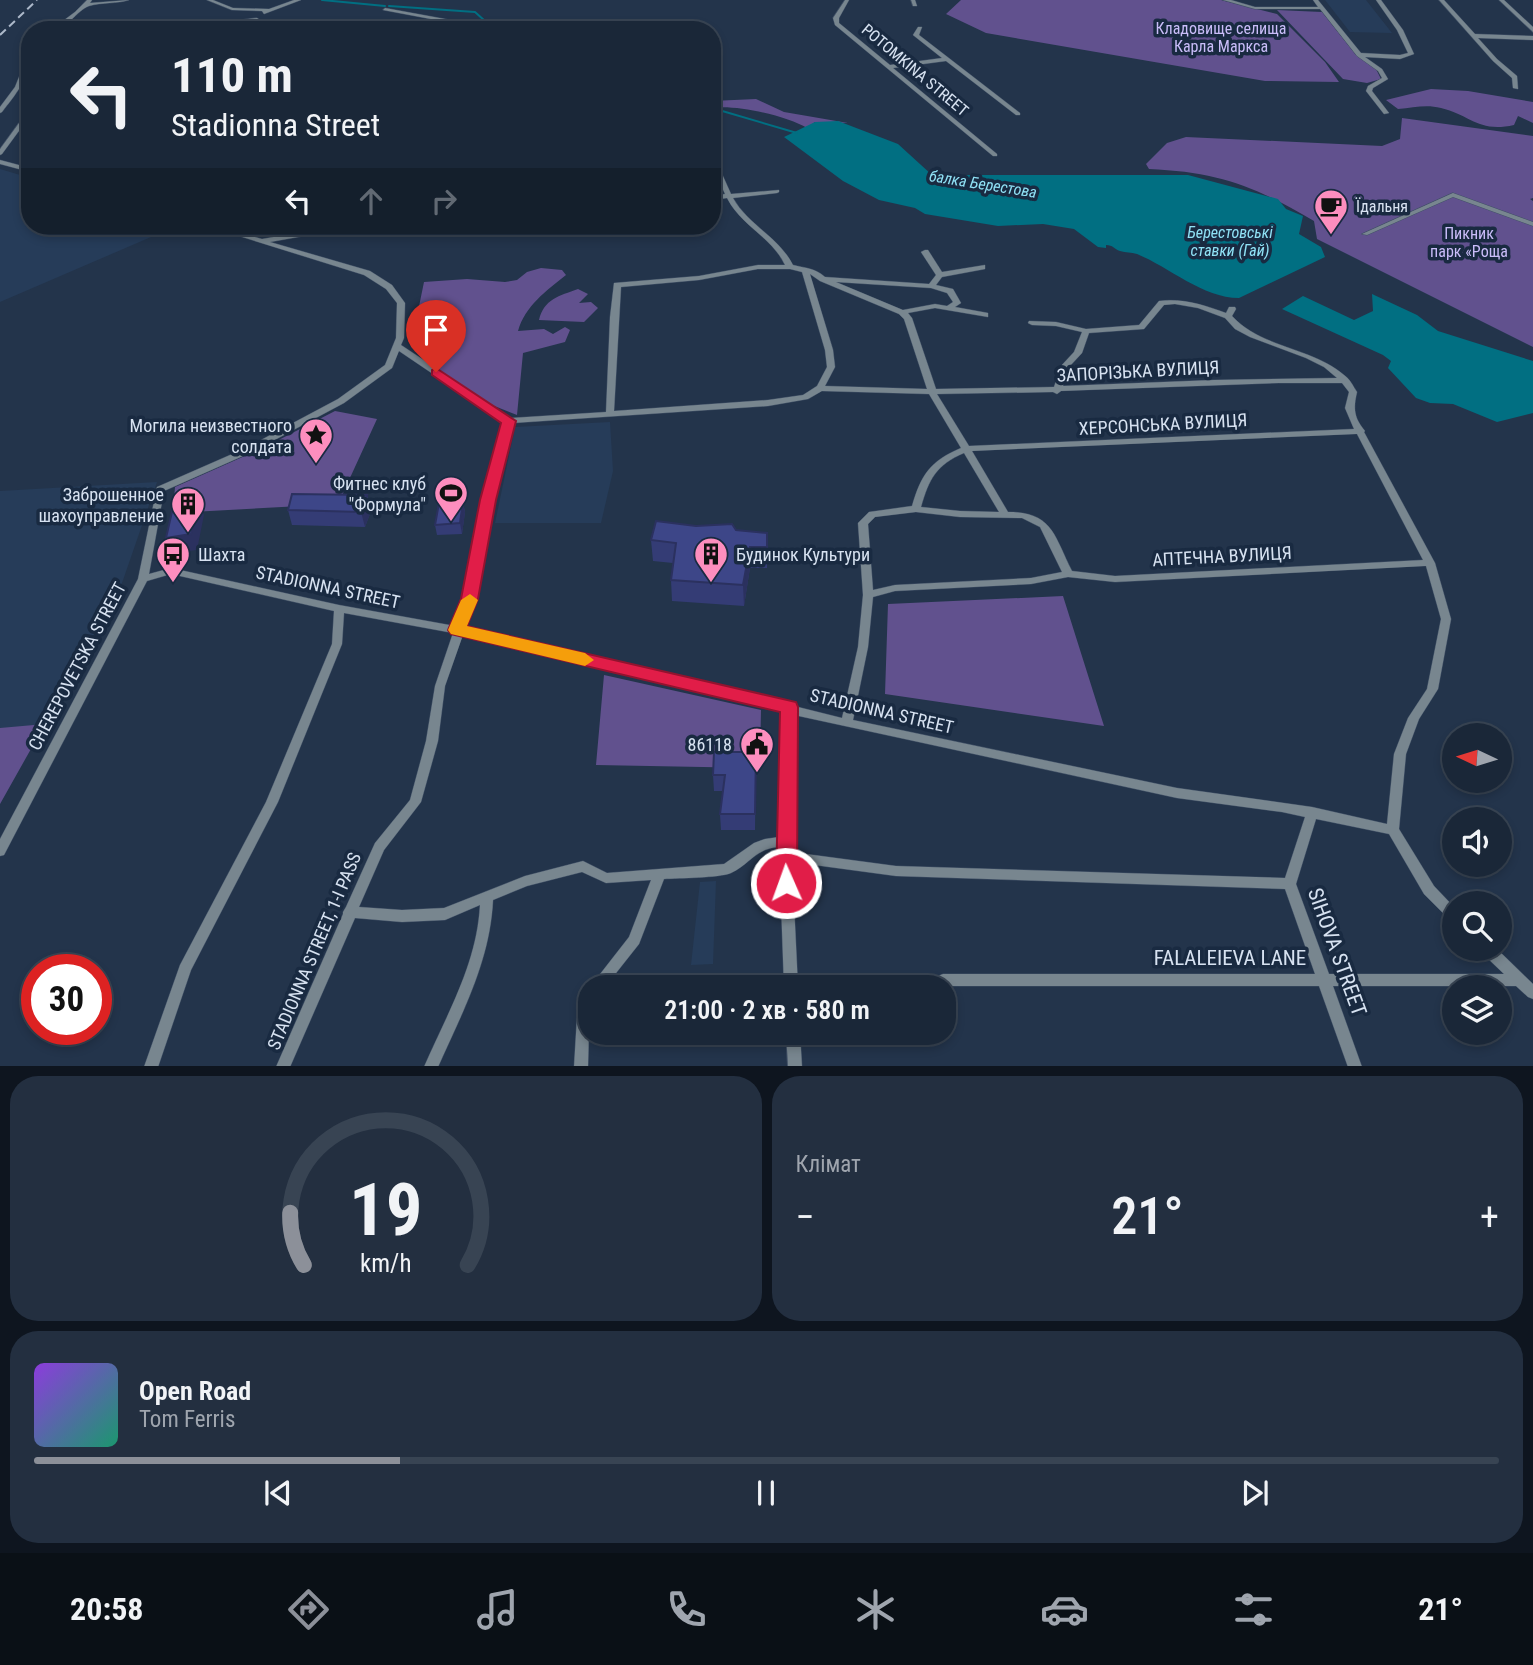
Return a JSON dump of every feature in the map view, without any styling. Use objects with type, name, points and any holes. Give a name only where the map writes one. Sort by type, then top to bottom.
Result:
[{"type":"street","points":[[64,21],[90,0]]},
{"type":"street","points":[[84,5],[127,0]]},
{"type":"street","points":[[209,0],[232,9],[268,10]]},
{"type":"street","points":[[249,21],[257,20],[259,15],[268,10],[299,0]]},
{"type":"street","name":"POTOMKINA STREET","points":[[847,0],[836,18],[837,24],[995,155]]},
{"type":"street","points":[[1225,0],[1255,8],[1322,8]]},
{"type":"street","points":[[1315,0],[1359,55],[1385,77],[1369,90],[1386,113]]},
{"type":"street","points":[[1359,55],[1400,57],[1411,54],[1400,30],[1378,0]]},
{"type":"street","points":[[1441,0],[1515,77],[1516,88]]},
{"type":"street","points":[[1502,0],[1533,30]]},
{"type":"street","points":[[385,9],[449,21]]},
{"type":"street","points":[[920,28],[916,35],[1018,114]]},
{"type":"street","points":[[1475,36],[1533,38]]},
{"type":"street","points":[[889,67],[947,59]]},
{"type":"street","points":[[0,111],[21,80]]},
{"type":"street","points":[[0,153],[21,124]]},
{"type":"street","points":[[0,162],[21,168]]},
{"type":"street","points":[[721,178],[733,208],[785,253],[790,267]]},
{"type":"street","points":[[721,197],[776,191]]},
{"type":"street","points":[[1365,234],[1453,195],[1533,224]]},
{"type":"street","points":[[239,235],[367,273],[388,287],[401,303],[397,346],[509,421],[768,403],[804,397],[820,388],[831,368],[829,350],[805,269]]},
{"type":"street","points":[[261,242],[300,235]]},
{"type":"street","points":[[925,251],[940,275]]},
{"type":"street","points":[[610,413],[614,373],[611,322],[617,285],[699,278],[758,267],[805,269],[902,312],[908,318],[933,394],[1005,514]]},
{"type":"street","points":[[931,286],[940,275],[982,267]]},
{"type":"street","points":[[823,279],[931,286],[950,292],[957,303],[950,307]]},
{"type":"street","points":[[1032,323],[1056,324],[1086,331],[1141,327],[1156,308],[1175,302],[1230,313],[1247,333],[1289,346],[1345,380],[1353,393],[1349,408],[1353,419],[1430,564],[1446,619],[1432,689],[1414,718],[1400,754],[1393,830],[1429,890],[1442,903]]},
{"type":"street","points":[[902,312],[935,306],[985,315]]},
{"type":"street","points":[[1057,391],[1065,366],[1079,353],[1086,331]]},
{"type":"street","name":"CHEREPOVETSKA STREET","points":[[0,851],[143,579],[160,489],[249,450],[341,401],[389,366],[397,346]]},
{"type":"street","name":"ЗАПОРІЗЬКА ВУЛИЦЯ","points":[[820,388],[933,394],[1057,391],[1281,379],[1345,380]]},
{"type":"street","name":"STADIONNA STREET, 1-I PASS","points":[[283,1066],[379,848],[415,802],[432,741],[440,686],[457,630],[470,599],[488,500],[509,421]]},
{"type":"street","name":"ХЕРСОНСЬКА ВУЛИЦЯ","points":[[967,449],[1361,431]]},
{"type":"street","points":[[916,509],[925,477],[937,463],[967,449]]},
{"type":"street","points":[[847,723],[863,647],[868,595],[863,523],[866,518],[872,514],[916,509],[960,514],[1024,515],[1044,525],[1068,574]]},
{"type":"street","name":"АПТЕЧНА ВУЛИЦЯ","points":[[868,595],[895,588],[1031,581],[1068,574],[1115,579],[1430,564]]},
{"type":"street","name":"STADIONNA STREET","points":[[143,579],[171,571],[339,609],[457,630],[789,707],[847,723],[1177,793],[1312,813],[1393,830]]},
{"type":"street","points":[[151,1066],[184,969],[272,802],[337,644],[339,609]]},
{"type":"street","points":[[789,707],[785,849],[790,975]]},
{"type":"street","name":"SIHOVA STREET","points":[[1312,813],[1290,884],[1355,1066]]},
{"type":"street","points":[[349,912],[402,916],[446,914],[525,881],[583,866],[606,878],[726,869],[740,861],[749,849],[767,842],[785,849],[896,871],[1290,884]]},
{"type":"street","points":[[606,975],[634,940],[660,874]]},
{"type":"street","points":[[431,1066],[481,953],[488,922],[487,898]]},
{"type":"street","points":[[1499,961],[1533,993]]},
{"type":"street","name":"FALALEIEVA LANE","points":[[956,980],[1517,980]]},
{"type":"street","points":[[581,1066],[582,1045]]},
{"type":"street","points":[[794,1045],[795,1066]]},
{"type":"shaded area","points":[[1325,0],[1366,0],[1392,33],[1350,32]]},
{"type":"shaded area","points":[[0,169],[21,175],[21,235],[156,235],[0,302]]},
{"type":"shaded area","points":[[610,422],[613,471],[601,523],[495,523],[515,427]]},
{"type":"shaded area","points":[[157,482],[122,583],[0,804],[0,491]]},
{"type":"shaded area","points":[[716,881],[713,964],[691,965],[700,882]]},
{"type":"green space","name":"Кладовище селища Карла Маркса","points":[[961,0],[1221,0],[1277,14],[1325,62],[1339,82],[1265,81],[986,33],[946,14]]},
{"type":"green space","points":[[1277,10],[1322,12],[1356,55],[1376,69],[1381,79],[1367,83],[1343,79]]},
{"type":"green space","points":[[1431,89],[1468,91],[1533,102],[1533,123],[1518,116],[1514,125],[1492,127],[1435,107],[1398,109],[1386,100]]},
{"type":"green space","points":[[756,99],[784,112],[848,123],[815,122],[807,128],[761,112],[721,107],[721,101]]},
{"type":"green space","name":"Пикник парк «Роща","points":[[1402,118],[1533,136],[1533,198],[1530,199],[1533,201],[1533,347],[1317,239],[1314,221],[1254,190],[1196,173],[1149,169],[1146,164],[1167,143],[1186,137],[1382,146],[1400,139]]},
{"type":"green space","points":[[541,268],[562,270],[566,275],[531,307],[518,331],[544,329],[553,334],[565,327],[570,330],[565,342],[523,353],[517,415],[467,395],[438,373],[415,326],[424,282],[467,279],[505,282],[517,280],[527,272]]},
{"type":"green space","points":[[578,289],[588,294],[579,303],[591,302],[598,308],[584,322],[539,320],[549,303]]},
{"type":"green space","points":[[335,411],[377,419],[338,504],[173,513],[175,487],[267,446]]},
{"type":"green space","points":[[1063,596],[1104,726],[885,694],[888,604]]},
{"type":"green space","points":[[604,675],[761,710],[760,758],[756,768],[596,765]]},
{"type":"green space","points":[[45,724],[0,804],[0,728]]},
{"type":"water","name":"Берестовські ставки (Гай)","points":[[838,121],[898,144],[932,175],[1188,175],[1278,199],[1286,209],[1303,216],[1299,234],[1321,247],[1325,257],[1239,298],[1226,297],[1199,288],[1137,254],[1120,251],[1108,245],[1106,248],[1098,247],[1074,229],[1043,224],[998,226],[925,214],[915,208],[879,200],[843,181],[784,137],[815,122]]},
{"type":"water","name":"Берестовські ставки (Гай)","points":[[1372,294],[1417,315],[1438,331],[1533,361],[1533,413],[1497,422],[1453,404],[1430,403],[1416,398],[1388,368],[1391,361],[1383,355],[1282,309],[1303,296],[1354,320],[1373,311]]},
{"type":"building","points":[[292,494],[367,495],[361,512],[288,510]]},
{"type":"building","points":[[198,500],[191,534],[166,538],[174,503]]},
{"type":"building","points":[[463,502],[460,523],[435,525],[439,503]]},
{"type":"building","points":[[656,521],[696,526],[732,524],[736,530],[767,533],[767,547],[750,547],[743,585],[671,580],[676,543],[651,540]]},
{"type":"building","points":[[714,752],[756,752],[755,814],[720,814],[725,775],[713,775]]},
{"type":"waterway","name":"балка Берестова","points":[[322,0],[385,6]]},
{"type":"waterway","name":"балка Берестова","points":[[389,6],[475,12],[485,21]]},
{"type":"waterway","name":"балка Берестова","points":[[721,111],[797,133]]},
{"type":"railway","points":[[0,35],[37,0]]},
{"type":"slow traffic","points":[[470,600],[457,630],[585,660]]},
{"type":"place","name":"Їдальня","points":[[1331,236]]},
{"type":"place","name":"Могила неизвестного солдата","points":[[316,465]]},
{"type":"place","name":"Фитнес клуб \"Формула\"","points":[[451,523]]},
{"type":"place","name":"Заброшенное шахоуправление","points":[[188,534]]},
{"type":"place","name":"Шахта","points":[[173,584]]},
{"type":"place","name":"Будинок Культури","points":[[711,584]]},
{"type":"place","name":"86118","points":[[757,774]]},
{"type":"route","points":[[436,372],[509,421],[488,500],[470,599],[457,630],[789,707],[786,883]]}]
